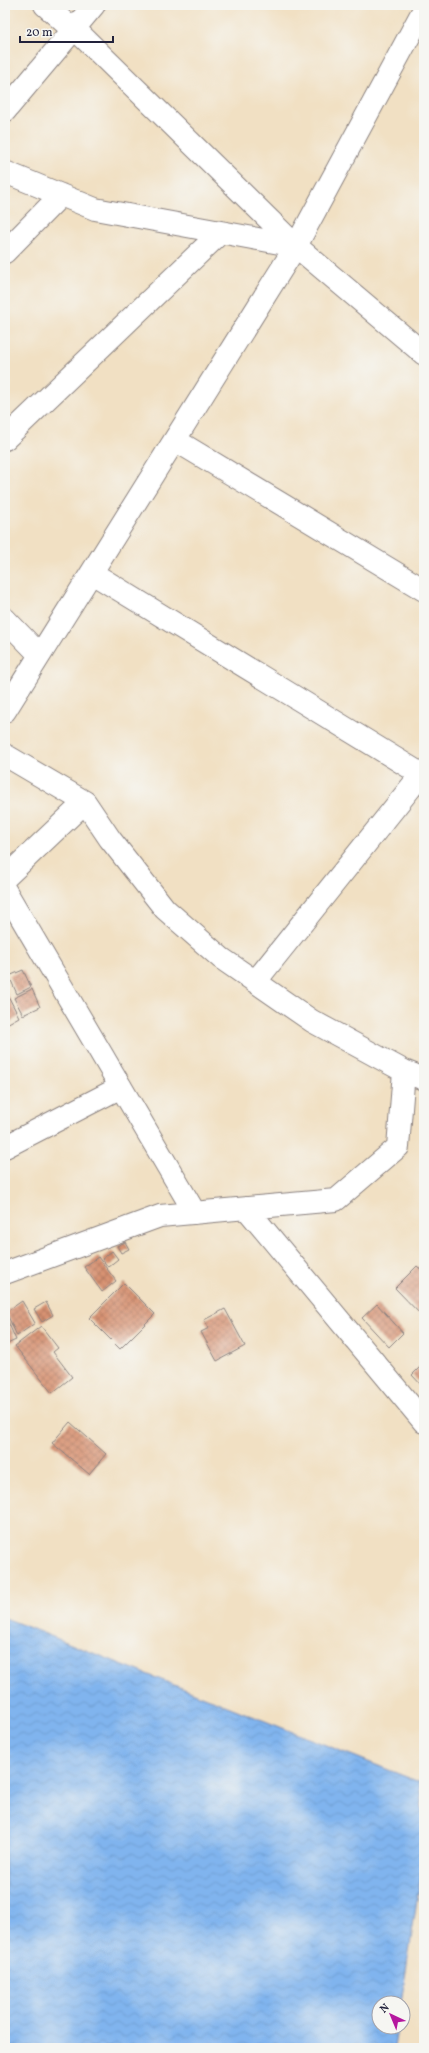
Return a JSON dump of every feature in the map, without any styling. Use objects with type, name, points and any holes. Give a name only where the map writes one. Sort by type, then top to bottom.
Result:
[{"type":"street","points":[[45,5],[73,30],[81,35],[296,246],[424,354]]},
{"type":"street","points":[[5,111],[94,5]]},
{"type":"street","points":[[5,711],[296,246],[424,9]]},
{"type":"street","points":[[5,172],[95,209],[296,246]]},
{"type":"street","points":[[5,252],[61,195]]},
{"type":"street","points":[[5,439],[220,233]]},
{"type":"street","points":[[175,440],[424,590]]},
{"type":"street","points":[[92,573],[423,774],[255,982]]},
{"type":"street","points":[[5,619],[40,655]]},
{"type":"street","points":[[5,755],[85,802],[110,839],[165,908],[221,958],[312,1021],[404,1071],[424,1079]]},
{"type":"street","points":[[5,878],[85,802]]},
{"type":"street","points":[[5,890],[195,1213]]},
{"type":"street","points":[[5,1273],[160,1216],[336,1200],[398,1147],[404,1071]]},
{"type":"street","points":[[5,1147],[121,1087]]},
{"type":"street","points":[[246,1208],[424,1422]]},
{"type":"water","points":[[5,1618],[419,1782],[424,1830],[424,1856],[402,1995],[371,1995],[371,2035],[396,2035],[394,2048],[5,2048]]},
{"type":"building","points":[[23,970],[31,987],[17,994],[9,976]]},
{"type":"building","points":[[32,989],[40,1007],[23,1015],[14,998]]},
{"type":"building","points":[[5,990],[19,1017],[5,1025]]},
{"type":"building","points":[[125,1242],[129,1249],[121,1253],[117,1246]]},
{"type":"building","points":[[112,1251],[118,1259],[108,1267],[102,1259]]},
{"type":"building","points":[[98,1257],[116,1281],[102,1292],[84,1267]]},
{"type":"building","points":[[417,1266],[424,1272],[424,1318],[395,1288]]},
{"type":"building","points":[[124,1283],[155,1314],[120,1349],[89,1318]]},
{"type":"building","points":[[22,1301],[35,1323],[17,1336],[6,1312]]},
{"type":"building","points":[[46,1302],[53,1315],[42,1322],[34,1309]]},
{"type":"building","points":[[377,1304],[403,1333],[389,1347],[362,1318]]},
{"type":"building","points":[[225,1309],[245,1346],[217,1361],[201,1332],[209,1328],[204,1320]]},
{"type":"building","points":[[5,1315],[16,1340],[5,1345]]},
{"type":"building","points":[[41,1326],[58,1348],[53,1352],[72,1377],[52,1393],[15,1346]]},
{"type":"building","points":[[424,1363],[424,1388],[412,1375]]},
{"type":"building","points":[[70,1422],[106,1454],[89,1474],[52,1443]]}]
